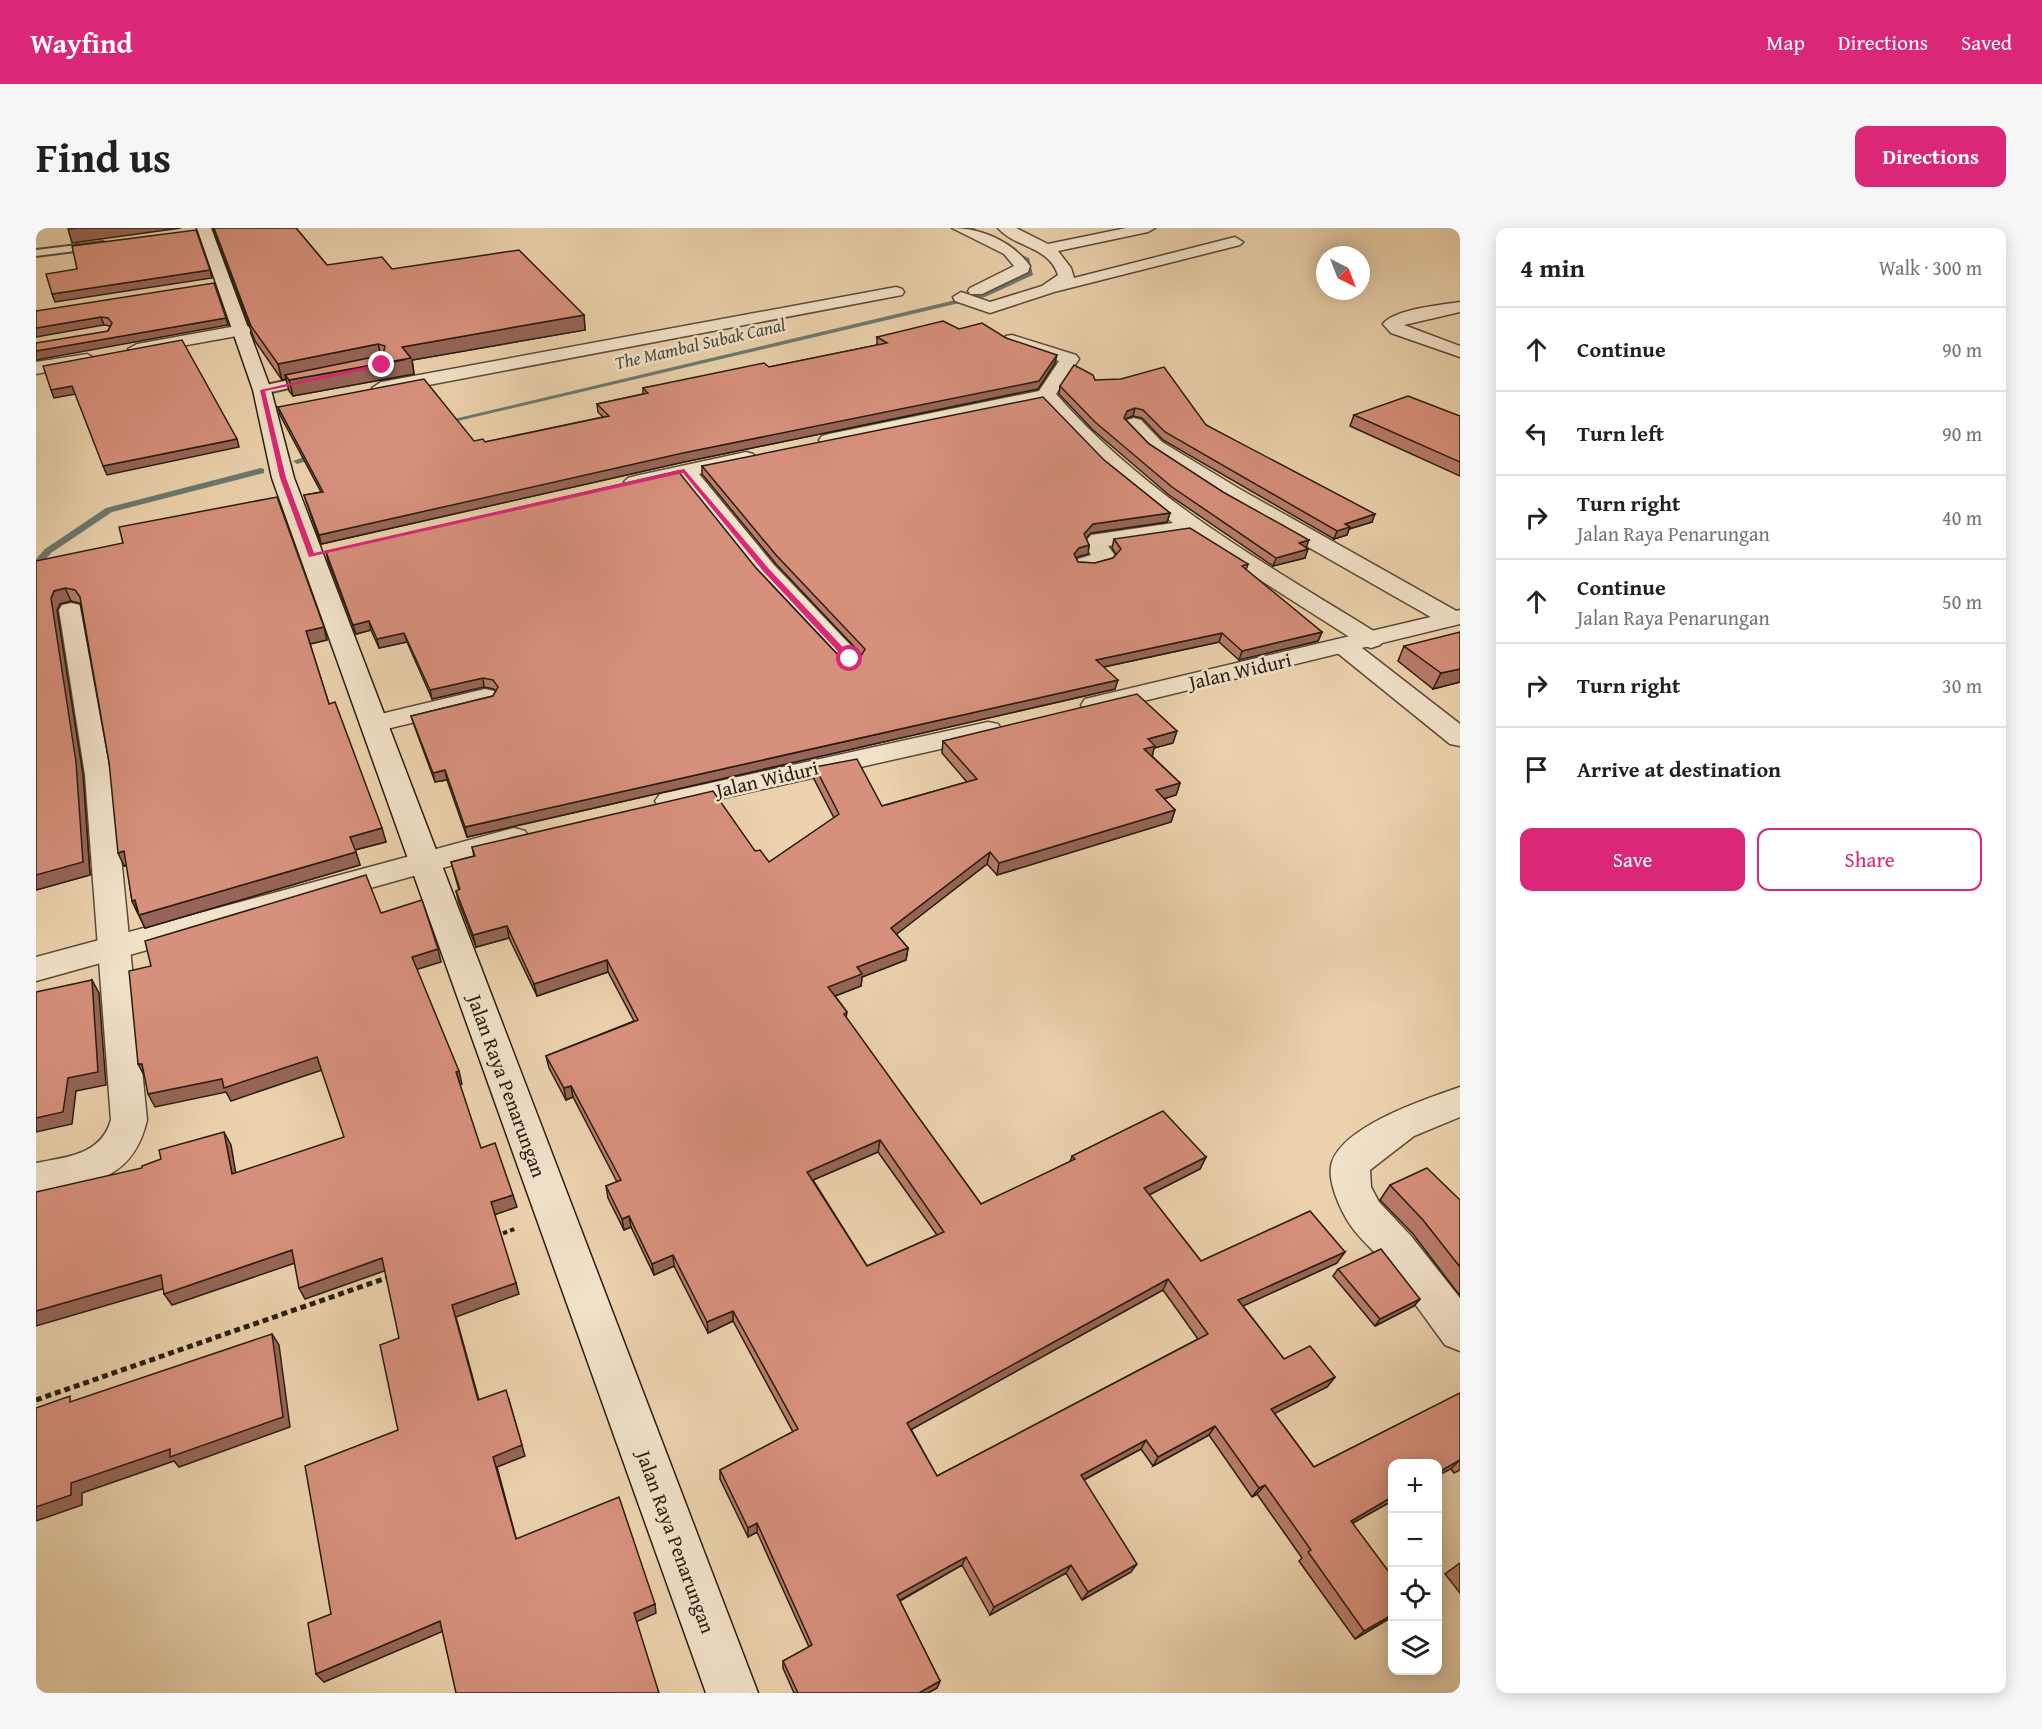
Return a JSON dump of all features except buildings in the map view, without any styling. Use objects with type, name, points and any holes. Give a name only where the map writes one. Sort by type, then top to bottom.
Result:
[{"type":"street","points":[[959,228],[1009,251],[1022,269],[1004,282],[961,297],[990,308],[1048,289],[1235,242]]},
{"type":"street","points":[[1005,228],[1056,256],[1066,273],[1063,280],[1048,289]]},
{"type":"street","points":[[1044,249],[1149,228]]},
{"type":"street","name":"Jalan Raya Penarungan","points":[[201,230],[222,275],[225,311],[242,330],[262,390],[281,470],[323,553],[374,724],[732,1693]]},
{"type":"street","points":[[199,279],[222,275]]},
{"type":"street","points":[[360,392],[896,292]]},
{"type":"street","points":[[1460,307],[1405,318],[1392,324],[1397,329],[1460,352]]},
{"type":"street","points":[[36,368],[242,330]]},
{"type":"street","points":[[812,444],[1046,395],[1070,359],[1012,340]]},
{"type":"street","points":[[1046,395],[1065,419],[1115,468],[1193,527],[1371,640]]},
{"type":"street","points":[[267,409],[290,405]]},
{"type":"street","points":[[1134,424],[1150,443],[1230,493],[1456,618]]},
{"type":"street","points":[[614,486],[766,453]]},
{"type":"street","points":[[684,470],[766,570],[850,659]]},
{"type":"street","points":[[1086,564],[1105,558],[1095,543],[1099,540],[1193,527]]},
{"type":"street","points":[[36,1179],[104,1161],[117,1152],[127,1137],[129,1120],[99,775],[71,610]]},
{"type":"street","name":"Jalan Widuri","points":[[1070,711],[1456,618]]},
{"type":"street","points":[[1344,646],[1460,738]]},
{"type":"street","points":[[374,724],[486,697]]},
{"type":"street","name":"Jalan Widuri","points":[[645,807],[1013,724]]},
{"type":"street","points":[[36,969],[115,951],[424,859],[544,831]]},
{"type":"street","points":[[1460,1102],[1401,1123],[1374,1140],[1350,1164],[1352,1187],[1365,1214],[1397,1249],[1460,1331]]},
{"type":"lane","points":[[36,254],[115,243]]},
{"type":"lane","points":[[262,390],[328,376]]},
{"type":"path","points":[[488,1239],[554,1213]]},
{"type":"path","points":[[36,1400],[320,1304],[398,1273]]},
{"type":"waterway","name":"The Mambal Subak Canal","points":[[970,228],[989,240]]},
{"type":"waterway","name":"The Mambal Subak Canal","points":[[441,423],[983,296],[1030,275],[1027,259],[1007,249]]},
{"type":"waterway","name":"The Mambal Subak Canal","points":[[297,461],[321,454]]},
{"type":"waterway","name":"The Mambal Subak Canal","points":[[36,565],[48,551],[109,510],[261,471]]},
{"type":"route","points":[[382,365],[262,390],[283,478],[312,555],[684,470],[766,570],[850,659]]}]
